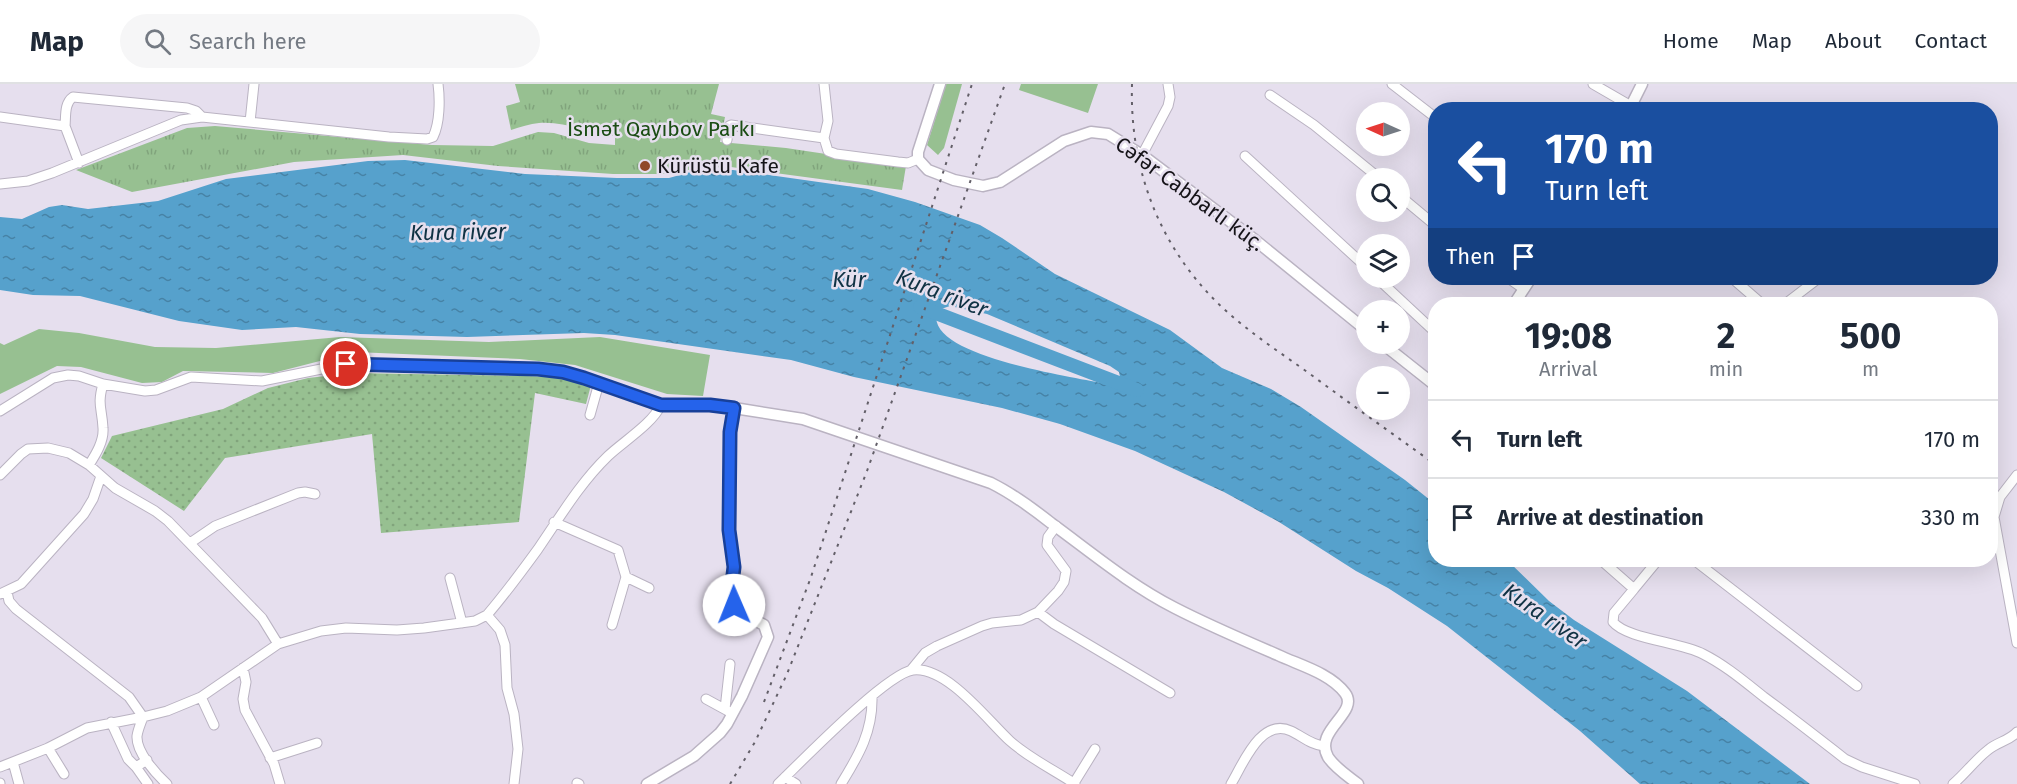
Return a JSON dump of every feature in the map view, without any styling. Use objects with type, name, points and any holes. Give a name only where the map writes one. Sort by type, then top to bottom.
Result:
[{"type":"street","points":[[250,122],[254,84]]},
{"type":"street","points":[[0,184],[28,180],[79,163],[182,120],[202,117],[427,139],[433,137],[437,129],[438,84]]},
{"type":"street","points":[[824,84],[828,120],[824,138],[828,151],[908,163],[918,159],[920,143],[940,84]]},
{"type":"street","points":[[1142,155],[1167,106],[1170,97],[1168,84]]},
{"type":"street","points":[[1392,84],[1428,112]]},
{"type":"street","points":[[1593,84],[1621,102]]},
{"type":"street","points":[[1633,102],[1642,84]]},
{"type":"street","points":[[1270,96],[1314,125],[1367,168]]},
{"type":"street","points":[[79,163],[65,126],[67,105],[73,97],[187,108],[196,111],[202,117]]},
{"type":"street","points":[[0,117],[65,126]]},
{"type":"street","points":[[727,140],[731,125],[824,138]]},
{"type":"street","name":"Cəfər Cabbarlı küç.","points":[[918,159],[928,170],[954,180],[983,186],[1000,182],[1064,141],[1091,132],[1108,134],[1142,155],[1255,240],[1356,322]]},
{"type":"street","points":[[1245,156],[1356,258]]},
{"type":"street","points":[[1410,204],[1428,219]]},
{"type":"street","points":[[1518,285],[1524,289]]},
{"type":"street","points":[[1519,297],[1527,285]]},
{"type":"street","points":[[1739,285],[1754,297]]},
{"type":"street","points":[[1794,297],[1810,285]]},
{"type":"street","points":[[1388,288],[1428,326]]},
{"type":"street","points":[[1396,354],[1428,380]]},
{"type":"street","points":[[0,411],[53,378],[68,375],[145,391],[156,390],[191,377],[262,381],[346,364],[538,369],[563,372],[661,405],[710,405],[803,419],[972,476],[1011,494],[1149,594],[1320,674],[1344,692],[1348,700],[1347,708],[1326,737],[1324,746],[1332,762],[1358,784]]},
{"type":"street","points":[[590,415],[599,383]]},
{"type":"street","points":[[89,465],[103,437],[99,407],[103,384]]},
{"type":"street","points":[[0,767],[48,748],[78,732],[111,722],[167,711],[201,697],[278,644],[321,631],[346,628],[397,630],[475,621],[487,615],[538,548],[554,522],[601,463],[626,439],[653,419],[661,405]]},
{"type":"street","points":[[647,784],[705,748],[720,733],[729,711],[768,638],[764,625],[738,611],[731,592],[734,567],[729,530],[730,432],[734,408]]},
{"type":"street","points":[[0,475],[21,454],[36,448],[69,453],[89,465],[115,488],[155,511],[190,543],[262,618],[278,644]]},
{"type":"street","points":[[1998,500],[2017,474]]},
{"type":"street","points":[[101,476],[93,499],[84,514],[21,584],[3,593],[16,609],[129,697],[143,717]]},
{"type":"street","points":[[190,543],[215,526],[298,493],[315,494]]},
{"type":"street","points":[[554,522],[615,548],[619,553],[626,577],[612,625]]},
{"type":"street","points":[[781,781],[872,696],[911,670],[924,653],[992,622],[1020,620],[1038,612],[1064,582],[1066,571],[1047,545],[1048,537],[1056,526]]},
{"type":"street","points":[[1998,546],[2017,643]]},
{"type":"street","points":[[1609,567],[1634,589]]},
{"type":"street","points":[[1652,567],[1614,613],[1613,622],[1617,626],[1629,632],[1674,643],[1704,655],[1744,681],[1845,759],[1862,767],[1915,784]]},
{"type":"street","points":[[1703,567],[1857,686]]},
{"type":"street","points":[[626,577],[649,588]]},
{"type":"street","points":[[450,578],[462,623]]},
{"type":"street","points":[[1038,612],[1054,624],[1170,693]]},
{"type":"street","points":[[487,615],[500,630],[505,645],[507,688],[514,714],[518,749],[514,784]]},
{"type":"street","points":[[729,711],[730,664]]},
{"type":"street","points":[[243,668],[246,682],[243,699],[245,710],[270,758],[280,784]]},
{"type":"street","points":[[911,670],[932,674],[954,686],[1009,740],[1075,784],[1095,749]]},
{"type":"street","points":[[841,784],[860,754],[868,734],[873,711],[872,696]]},
{"type":"street","points":[[201,697],[214,725]]},
{"type":"street","points":[[706,699],[729,711]]},
{"type":"street","points":[[143,717],[137,738],[147,760],[167,784]]},
{"type":"street","points":[[111,722],[128,759],[148,784]]},
{"type":"street","points":[[1231,784],[1257,741],[1264,733],[1272,729],[1289,730],[1312,743],[1324,746]]},
{"type":"street","points":[[1953,784],[1984,752],[2013,737],[2017,732]]},
{"type":"street","points":[[270,758],[317,743]]},
{"type":"street","points":[[48,748],[64,774]]},
{"type":"street","points":[[136,767],[147,760]]},
{"type":"street","points":[[13,762],[19,784]]},
{"type":"street","points":[[781,781],[796,784]]},
{"type":"green space","name":"İsmət Qayıbov Parkı","points":[[515,84],[719,84],[711,114],[725,117],[720,142],[786,148],[906,166],[902,190],[731,167],[698,168],[668,174],[613,174],[498,166],[403,155],[294,162],[132,192],[76,170],[187,128],[215,126],[432,145],[493,146],[538,132],[554,133],[589,143],[615,145],[615,136],[568,125],[539,123],[511,130],[506,106],[520,102]]},
{"type":"green space","points":[[946,84],[962,84],[944,148],[938,155],[927,145]]},
{"type":"green space","points":[[1021,84],[1098,84],[1088,113],[1019,90]]},
{"type":"green space","points":[[39,329],[79,333],[155,347],[216,348],[340,337],[489,342],[600,337],[710,355],[703,396],[667,394],[575,365],[520,359],[355,352],[273,373],[183,371],[162,382],[142,383],[81,367],[57,366],[0,394],[0,343],[4,345]]},
{"type":"green space","points":[[353,373],[556,377],[591,385],[586,404],[535,393],[519,522],[381,533],[372,434],[225,458],[184,511],[101,458],[112,436],[223,409],[268,388],[308,378]]},
{"type":"water","name":"Kür","points":[[405,160],[525,174],[617,178],[669,178],[698,170],[733,170],[868,189],[915,202],[980,225],[1055,274],[1170,330],[1222,368],[1271,389],[1301,407],[1405,480],[1428,498],[1428,567],[1514,567],[1549,601],[1574,620],[1687,691],[1810,784],[1640,784],[1580,731],[1447,626],[1279,522],[1224,492],[1135,451],[1060,424],[1002,408],[854,377],[791,360],[615,335],[584,333],[467,337],[360,334],[296,327],[242,330],[179,321],[80,296],[33,295],[0,290],[0,217],[22,219],[49,207],[62,205],[88,209],[158,201],[226,179],[368,161]],"holes":[[[950,306],[987,314],[1110,366],[1119,372],[1121,382],[1114,385],[1105,384],[1003,362],[975,352],[952,340],[938,326],[938,310]]]},
{"type":"waterway","name":"Kura river","points":[[920,307],[1137,390]]},
{"type":"railway","points":[[764,702],[811,577],[972,84]]},
{"type":"railway","points":[[730,784],[755,742],[787,674],[867,471],[1005,84]]},
{"type":"railway","points":[[1132,84],[1133,120],[1146,187],[1158,219],[1174,249],[1194,277],[1217,303],[1252,332],[1428,459]]},
{"type":"place","name":"Kürüstü Kafe","points":[[645,166]]},
{"type":"route","points":[[346,364],[538,369],[563,372],[584,378],[661,405],[703,404],[734,408],[730,432],[729,530],[734,567],[731,592],[734,605]]}]
